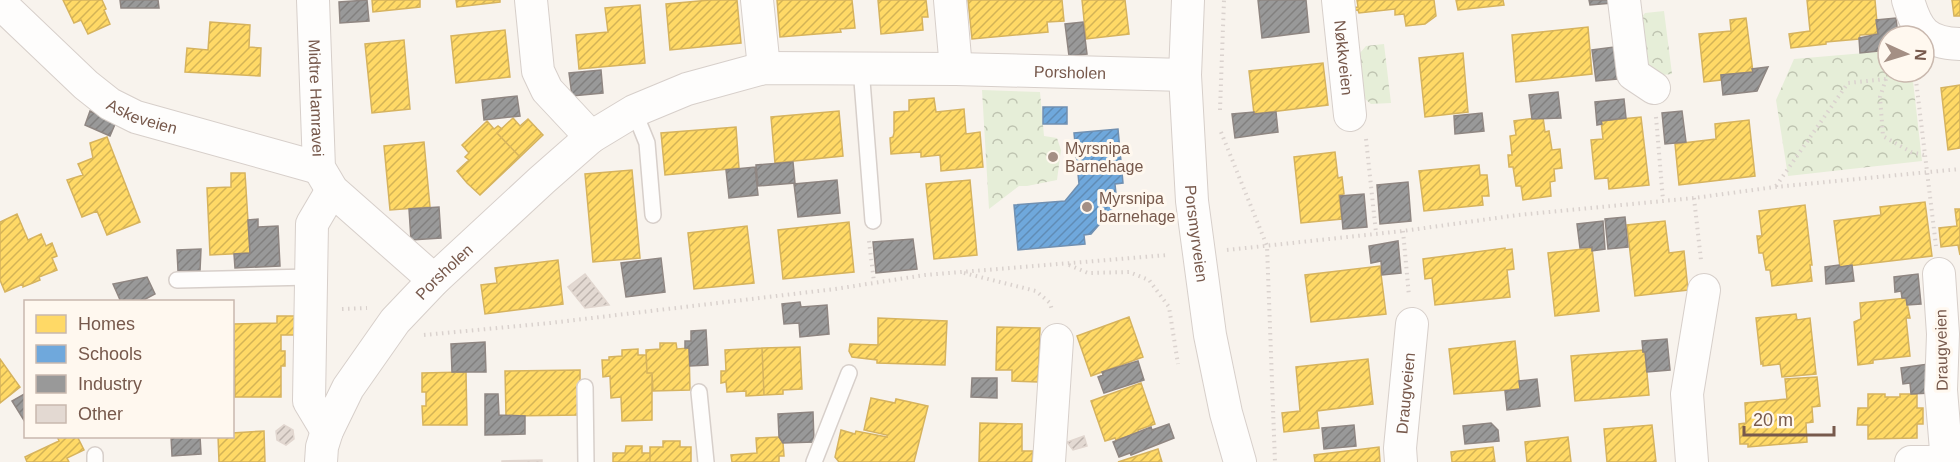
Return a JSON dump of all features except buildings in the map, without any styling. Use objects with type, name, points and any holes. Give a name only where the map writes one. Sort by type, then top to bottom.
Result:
[{"type":"street","name":"Midtre Hamravei","points":[[313,0],[325,179]]},
{"type":"street","points":[[531,0],[538,71],[547,90],[591,136]]},
{"type":"street","points":[[757,0],[764,68]]},
{"type":"street","points":[[950,0],[956,69]]},
{"type":"street","name":"Porsmyrveien","points":[[1188,0],[1185,75],[1192,201],[1210,335],[1226,413],[1240,462]]},
{"type":"street","name":"Nøkkveien","points":[[1338,0],[1358,125]]},
{"type":"street","points":[[1624,0],[1633,74],[1654,88]]},
{"type":"street","points":[[1908,0],[1914,19],[1923,33],[1947,44],[1960,44]]},
{"type":"street","name":"Askeveien","points":[[0,3],[86,85],[110,104],[128,113],[325,179]]},
{"type":"street","name":"Porsholen","points":[[321,462],[322,447],[327,431],[348,388],[394,321],[434,280],[591,136],[634,111],[687,89],[764,68],[956,69],[1185,75]]},
{"type":"street","points":[[327,431],[309,401],[312,224],[325,179],[434,280]]},
{"type":"street","name":"Draugveien","points":[[1939,274],[1943,334],[1941,390],[1947,462]]},
{"type":"street","points":[[1692,462],[1687,394],[1704,291]]},
{"type":"street","name":"Draugveien","points":[[1401,462],[1400,448],[1412,324]]},
{"type":"street","points":[[1049,462],[1057,340]]},
{"type":"street","points":[[1911,462],[1960,462]]},
{"type":"lane","points":[[861,68],[873,221]]},
{"type":"lane","points":[[634,111],[647,143],[653,215]]},
{"type":"lane","points":[[177,280],[310,295]]},
{"type":"lane","points":[[814,462],[849,373]]},
{"type":"lane","points":[[585,387],[586,462]]},
{"type":"lane","points":[[699,392],[706,462]]},
{"type":"path","points":[[1220,118],[1224,0]]},
{"type":"path","points":[[1775,186],[1848,83],[1876,80]]},
{"type":"path","points":[[1884,84],[1880,97],[1883,136],[1911,152],[1924,155]]},
{"type":"path","points":[[1916,84],[1939,274]]},
{"type":"path","points":[[1654,88],[1663,200]]},
{"type":"path","points":[[1358,125],[1376,234]]},
{"type":"path","points":[[1220,129],[1267,246],[1275,462]]},
{"type":"path","points":[[1226,250],[1403,231],[1518,215],[1694,198],[1775,186],[1960,169]]},
{"type":"path","points":[[1694,198],[1704,291]]},
{"type":"path","points":[[873,221],[867,225],[873,282]]},
{"type":"path","points":[[1403,231],[1412,324]]},
{"type":"path","points":[[310,295],[376,308],[386,312],[394,321],[425,335],[550,323],[960,272],[1172,255]]},
{"type":"path","points":[[1068,265],[1088,273],[1129,273],[1149,280],[1168,307],[1178,364]]},
{"type":"path","points":[[960,272],[1036,291],[1050,303],[1055,318],[1057,340]]},
{"type":"green space","points":[[1664,11],[1672,74],[1652,76],[1638,64],[1634,27],[1645,13]]},
{"type":"green space","points":[[1384,44],[1391,103],[1371,104],[1358,93],[1354,60],[1366,46]]},
{"type":"green space","points":[[1876,52],[1876,84],[1913,84],[1922,161],[1788,176],[1776,100],[1794,59]]},
{"type":"green space","points":[[982,90],[1040,92],[1044,136],[1057,138],[1061,150],[1057,180],[1019,186],[989,209]]},
{"type":"place","name":"Myrsnipa Barnehage","points":[[1053,157]]},
{"type":"place","name":"Myrsnipa barnehage","points":[[1087,207]]}]
